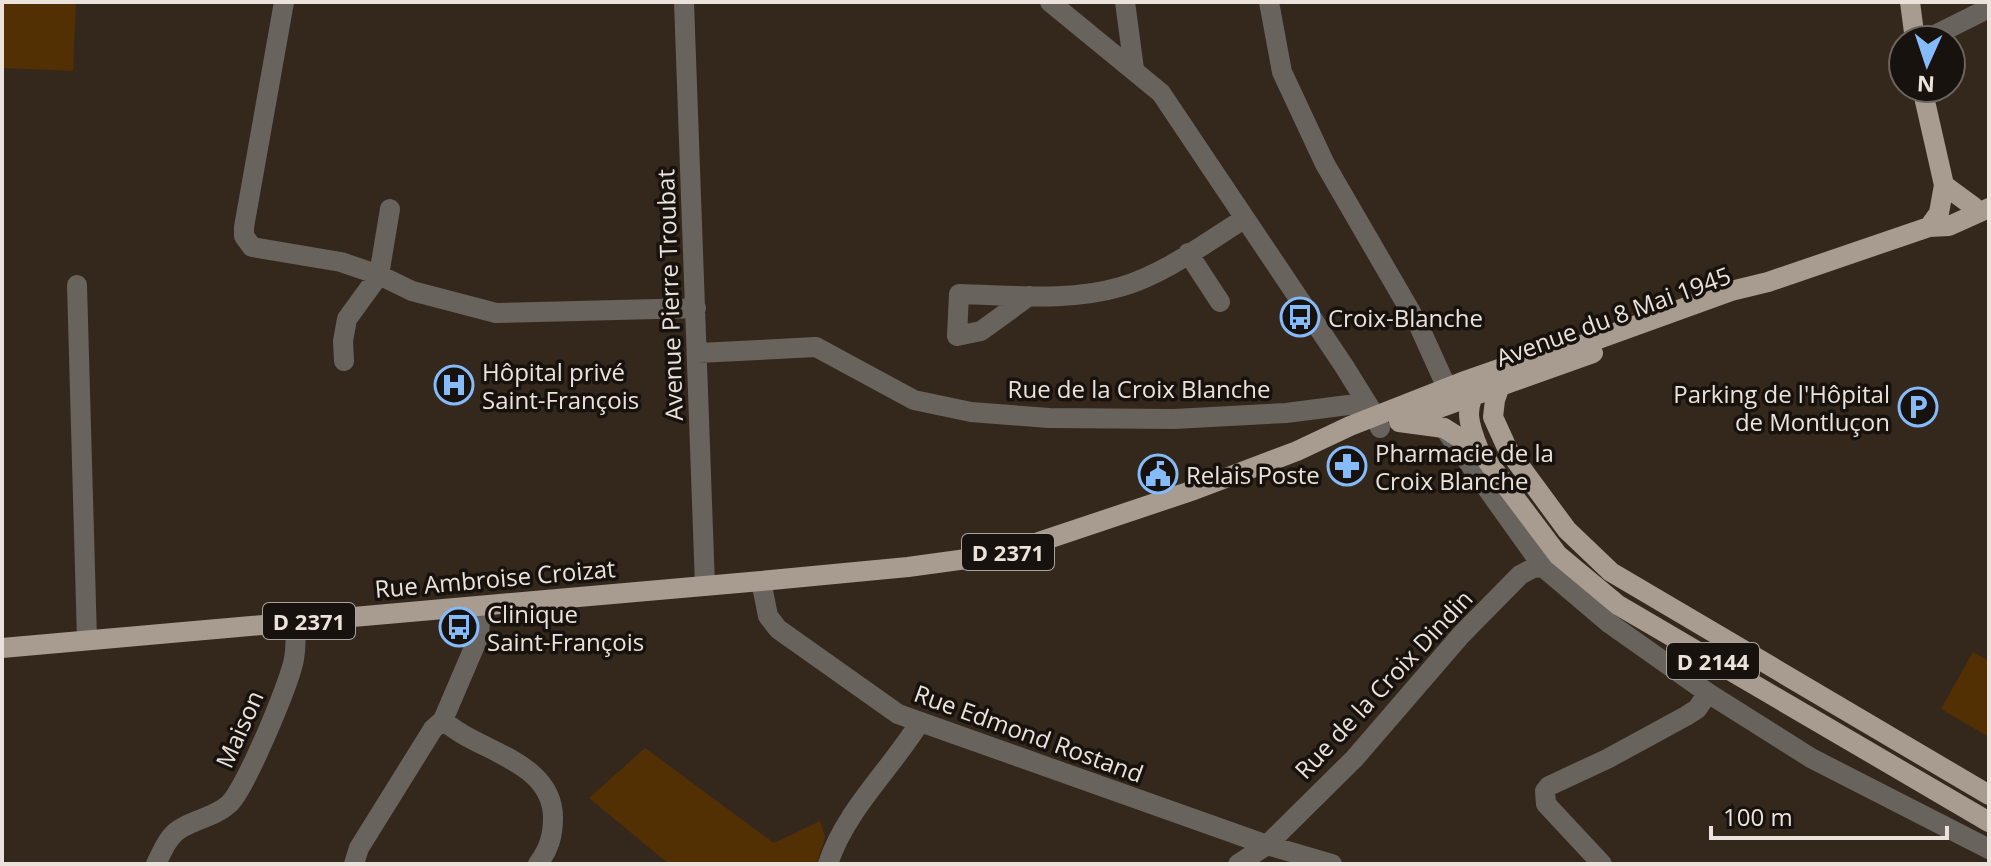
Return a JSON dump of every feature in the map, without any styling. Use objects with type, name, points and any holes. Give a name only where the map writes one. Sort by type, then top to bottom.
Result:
[{"type":"main road","points":[[1910,2],[1913,24]]},
{"type":"main road","points":[[1926,104],[1944,185],[1939,222]]},
{"type":"main road","name":"Avenue du 8 Mai 1945","points":[[1944,185],[1984,206]]},
{"type":"main road","name":"Avenue du 8 Mai 1945","points":[[1459,399],[1556,349],[1576,347],[1984,206]]},
{"type":"main road","name":"Avenue du 8 Mai 1945","points":[[705,586],[908,567],[1003,554],[1194,490],[1373,421],[1500,386],[1740,300],[1768,282]]},
{"type":"main road","name":"D 2144","points":[[1500,386],[1493,417],[1508,450]]},
{"type":"main road","name":"D 2144","points":[[1459,399],[1508,450],[1567,530],[1611,572],[1989,792]]},
{"type":"main road","name":"D 2144","points":[[1459,399],[1479,450],[1558,555],[1618,605],[1989,822]]},
{"type":"main road","points":[[1373,421],[1444,428],[1479,450]]},
{"type":"main road","name":"Rue Ambroise Croizat","points":[[2,648],[705,586]]},
{"type":"street","points":[[284,2],[244,236],[252,247],[341,262],[412,291],[496,313],[696,308]]},
{"type":"street","name":"Avenue Pierre Troubat","points":[[684,2],[705,586]]},
{"type":"street","points":[[1050,2],[1161,93],[1344,366],[1373,421]]},
{"type":"street","points":[[1125,2],[1134,69]]},
{"type":"street","points":[[1269,2],[1282,72],[1325,164],[1459,399]]},
{"type":"street","points":[[1957,24],[1989,8]]},
{"type":"street","points":[[344,361],[343,341],[347,319],[379,275],[390,209]]},
{"type":"street","points":[[1029,296],[1118,288],[1154,273],[1244,219]]},
{"type":"street","points":[[1188,253],[1220,302]]},
{"type":"street","points":[[77,285],[87,640]]},
{"type":"street","name":"Rue de la Croix Blanche","points":[[698,353],[816,347],[914,400],[971,412],[1049,418],[1174,419],[1286,413],[1373,421]]},
{"type":"street","points":[[1444,428],[1543,567],[1609,623],[1708,693],[1811,758],[1989,849]]},
{"type":"street","name":"Rue de la Croix Dindin","points":[[1238,864],[1267,845],[1354,759],[1471,625],[1520,575],[1543,567]]},
{"type":"street","name":"Rue Edmond Rostand","points":[[761,581],[768,616],[778,629],[898,714],[1267,845],[1332,864]]},
{"type":"street","points":[[354,864],[359,848],[424,742],[443,720],[479,636],[481,606]]},
{"type":"street","name":"Maison","points":[[156,864],[178,829],[230,804],[241,789],[286,687],[294,659],[294,622]]},
{"type":"street","points":[[1602,864],[1546,804],[1545,791],[1549,786],[1686,716],[1697,709],[1708,693]]},
{"type":"street","points":[[443,720],[457,733],[517,762],[531,772],[545,789],[553,808],[553,828],[549,849],[538,864]]},
{"type":"street","points":[[828,864],[845,826],[920,722]]},
{"type":"shaded area","points":[[2,2],[76,2],[73,71],[2,68]]},
{"type":"shaded area","points":[[1973,652],[1989,661],[1989,737],[1941,709]]},
{"type":"shaded area","points":[[645,748],[774,843],[820,821],[825,837],[817,863],[669,864],[589,798]]},
{"type":"place","name":"Croix-Blanche","points":[[1300,317]]},
{"type":"place","name":"Hôpital privé Saint-François","points":[[454,385]]},
{"type":"place","name":"Parking de l'Hôpital de Montluçon","points":[[1918,407]]},
{"type":"place","name":"Pharmacie de la Croix Blanche","points":[[1347,466]]},
{"type":"place","name":"Relais Poste","points":[[1158,474]]},
{"type":"place","name":"Clinique Saint-François","points":[[459,627]]}]
